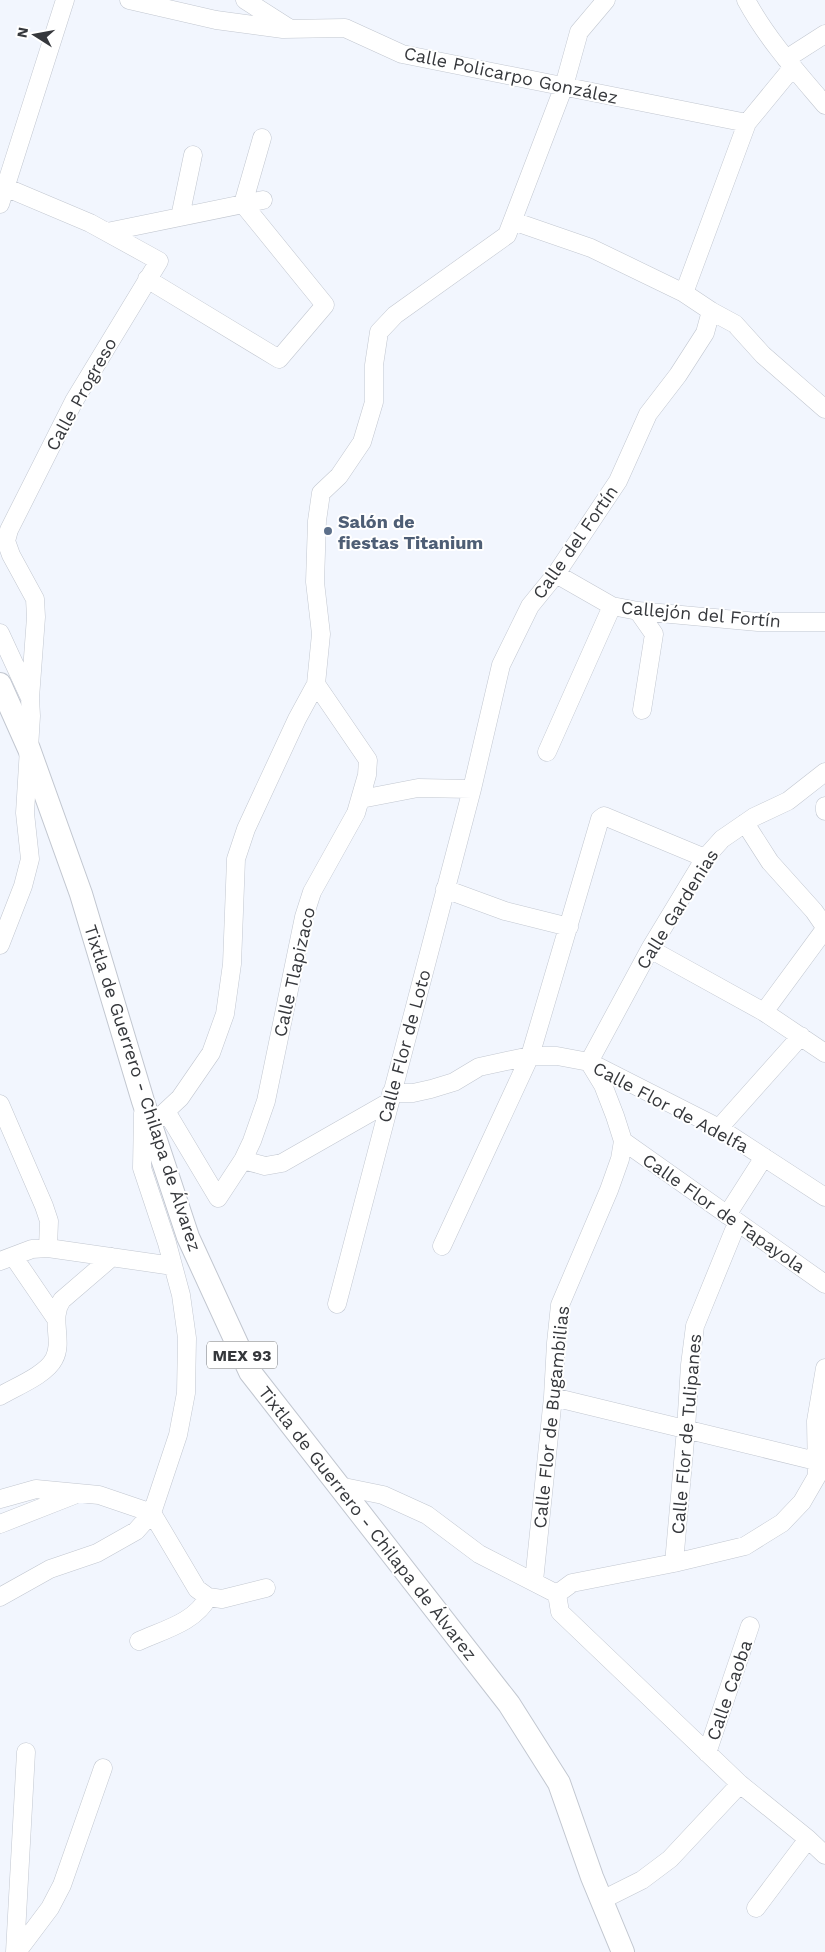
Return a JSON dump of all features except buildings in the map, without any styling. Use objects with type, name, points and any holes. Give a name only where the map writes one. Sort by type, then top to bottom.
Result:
[{"type":"main road","name":"Tixtla de Guerrero - Chilapa de Álvarez","points":[[0,684],[29,749],[81,894],[143,1101],[159,1118],[178,1240],[250,1372],[509,1704],[559,1783],[592,1877],[623,1952]]},
{"type":"street","points":[[0,204],[3,186],[65,0]]},
{"type":"street","name":"Calle Policarpo González","points":[[129,0],[216,20],[291,29],[345,28],[402,54],[747,123]]},
{"type":"street","points":[[245,0],[291,29]]},
{"type":"street","points":[[159,1118],[180,1098],[211,1053],[225,1014],[232,964],[236,859],[246,829],[316,684],[321,634],[315,582],[317,521],[322,494],[339,476],[362,442],[374,402],[374,365],[379,332],[395,315],[507,235],[564,86],[579,32],[606,0]]},
{"type":"street","points":[[753,4],[790,63],[825,105]]},
{"type":"street","points":[[684,292],[747,123],[790,63],[825,34]]},
{"type":"street","points":[[243,204],[262,138]]},
{"type":"street","points":[[180,217],[193,155]]},
{"type":"street","points":[[3,186],[90,223],[106,232],[263,200]]},
{"type":"street","points":[[147,279],[279,359],[325,305],[243,204]]},
{"type":"street","points":[[513,221],[590,248],[684,292],[711,311],[735,324],[763,355],[825,409]]},
{"type":"street","name":"Calle Progreso","points":[[30,698],[36,617],[35,599],[11,555],[6,541],[9,530],[74,401],[159,261],[106,232]]},
{"type":"street","name":"Calle del Fortín","points":[[472,788],[501,665],[530,606],[556,574],[618,481],[648,414],[678,375],[705,333],[711,311]]},
{"type":"street","name":"Callejón del Fortín","points":[[556,574],[612,606],[638,611],[758,622],[825,622]]},
{"type":"street","points":[[547,752],[612,606]]},
{"type":"street","points":[[638,611],[654,634],[642,710]]},
{"type":"street","points":[[0,633],[30,698],[25,813],[30,859],[23,886],[0,945]]},
{"type":"street","name":"Calle Tlapizaco","points":[[159,1118],[218,1198],[243,1160],[266,1101],[304,917],[312,892],[356,813],[367,775],[368,760],[316,684]]},
{"type":"street","name":"Calle Gardenias","points":[[589,1062],[650,949],[705,858],[722,839],[745,823],[788,801],[825,772]]},
{"type":"street","points":[[361,798],[418,788],[472,788]]},
{"type":"street","name":"Calle Flor de Loto","points":[[337,1304],[472,788]]},
{"type":"street","points":[[442,1246],[530,1056],[600,819],[604,816],[705,858]]},
{"type":"street","points":[[745,823],[770,862],[814,911],[825,928],[764,1012]]},
{"type":"street","points":[[445,889],[505,911],[569,927]]},
{"type":"street","points":[[650,949],[764,1012],[825,1053]]},
{"type":"street","points":[[719,1128],[801,1036]]},
{"type":"street","name":"Calle Flor de Adelfa","points":[[243,1160],[265,1166],[282,1163],[390,1098],[454,1082],[479,1067],[530,1056],[557,1056],[589,1062],[719,1128],[825,1197]]},
{"type":"street","name":"Calle Flor de Bugambilias","points":[[534,1581],[553,1396],[556,1336],[560,1305],[609,1190],[620,1159],[623,1141],[603,1085],[589,1062]]},
{"type":"street","points":[[0,1598],[50,1569],[97,1553],[136,1531],[152,1513],[178,1435],[186,1393],[187,1338],[181,1295],[173,1266],[178,1240],[142,1168],[143,1101]]},
{"type":"street","points":[[0,1104],[49,1221],[48,1248]]},
{"type":"street","name":"Calle Flor de Tapayola","points":[[623,1141],[825,1284]]},
{"type":"street","name":"Calle Flor de Tulipanes","points":[[674,1564],[690,1365],[695,1326],[732,1219],[764,1157]]},
{"type":"street","points":[[56,1319],[7,1259],[32,1249],[48,1248],[173,1266]]},
{"type":"street","points":[[0,1396],[44,1371],[55,1359],[57,1307],[62,1300],[112,1257]]},
{"type":"street","points":[[557,1594],[572,1583],[674,1564],[745,1546],[782,1522],[802,1502],[819,1472],[816,1421],[825,1368]]},
{"type":"street","points":[[553,1396],[686,1429],[819,1472]]},
{"type":"street","points":[[339,1486],[383,1495],[427,1515],[479,1554],[557,1594]]},
{"type":"street","points":[[0,1499],[36,1489],[99,1495],[152,1513],[197,1589],[208,1597],[222,1599],[266,1588]]},
{"type":"street","points":[[0,1524],[78,1493]]},
{"type":"street","points":[[557,1594],[560,1612],[740,1784],[825,1855]]},
{"type":"street","points":[[139,1641],[192,1617],[203,1608],[208,1597]]},
{"type":"street","name":"Calle Caoba","points":[[707,1753],[750,1626]]},
{"type":"street","points":[[16,1952],[26,1752]]},
{"type":"street","points":[[16,1952],[50,1908],[62,1884],[103,1768]]},
{"type":"street","points":[[602,1900],[642,1880],[670,1859],[740,1784]]},
{"type":"street","points":[[756,1908],[808,1839]]},
{"type":"place","name":"Salón de fiestas Titanium","points":[[328,531]]}]
